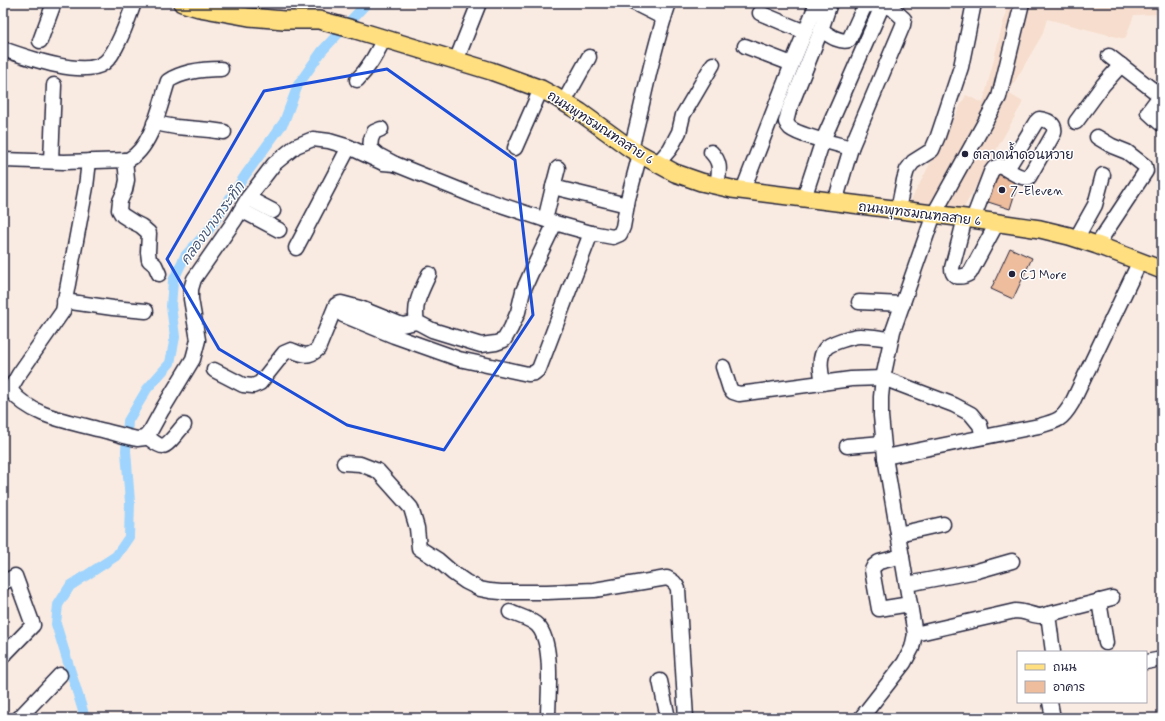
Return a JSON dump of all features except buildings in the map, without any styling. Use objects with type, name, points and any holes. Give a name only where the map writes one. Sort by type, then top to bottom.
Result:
[{"type":"main road","name":"ถนนพุทธมณฑลสาย 6","points":[[182,3],[199,8],[249,17],[284,20],[319,20],[491,71],[541,89],[564,102],[636,152],[675,173],[700,182],[743,190],[1040,229],[1097,245],[1162,270]]},
{"type":"street","points":[[40,41],[54,3]]},
{"type":"street","points":[[3,50],[52,64],[77,69],[89,68],[104,63],[111,55],[119,41],[134,3]]},
{"type":"street","points":[[634,3],[664,18]]},
{"type":"street","points":[[381,129],[374,132],[370,139],[370,148],[378,155],[395,164],[477,197],[551,217],[591,233],[613,237],[620,234],[623,227],[654,50],[669,3]]},
{"type":"street","points":[[743,190],[817,3]]},
{"type":"street","points":[[830,3],[821,30],[789,110],[786,122],[790,128],[798,132],[851,148]]},
{"type":"street","points":[[898,210],[907,170],[913,162],[932,150],[938,136],[961,67],[974,3]]},
{"type":"street","points":[[861,718],[904,663],[912,648],[915,634],[883,443],[881,397],[883,378],[891,339],[934,214],[999,97],[1022,3]]},
{"type":"street","points":[[456,61],[475,4]]},
{"type":"street","points":[[821,30],[840,40],[849,40],[864,8],[873,4],[883,4],[901,15],[904,19],[903,25],[851,148],[835,202]]},
{"type":"street","points":[[804,198],[823,140],[883,4]]},
{"type":"street","points":[[760,13],[805,32]]},
{"type":"street","points":[[357,80],[365,72],[384,39]]},
{"type":"street","points":[[744,46],[792,64]]},
{"type":"street","points":[[1109,56],[1161,96],[1148,112],[1160,123]]},
{"type":"street","points":[[564,102],[589,57]]},
{"type":"street","points":[[658,163],[670,149],[679,132],[683,115],[713,64]]},
{"type":"street","points":[[1076,122],[1103,85],[1121,65]]},
{"type":"street","points":[[3,160],[89,161],[125,160],[132,158],[144,145],[150,134],[168,81],[197,71],[221,69]]},
{"type":"street","points":[[51,161],[54,85]]},
{"type":"street","points":[[515,148],[541,89]]},
{"type":"street","points":[[154,123],[224,132]]},
{"type":"street","points":[[1097,137],[1112,146],[1127,152],[1145,166],[1146,171],[1097,245]]},
{"type":"street","points":[[141,437],[151,430],[194,359],[198,340],[191,299],[191,289],[194,279],[244,204],[274,164],[296,146],[313,139],[329,141],[349,147],[382,163],[395,164]]},
{"type":"street","points":[[296,248],[349,147]]},
{"type":"street","points":[[711,152],[717,158],[718,162],[719,170],[717,186]]},
{"type":"street","points":[[125,160],[127,180],[125,190],[120,201],[119,210],[122,215],[141,226],[149,233],[149,260],[155,265],[159,274]]},
{"type":"street","points":[[89,161],[86,187],[63,311],[19,374],[12,386],[11,391],[26,405],[59,420],[121,435],[141,437],[163,446],[167,445],[184,425]]},
{"type":"street","points":[[997,223],[970,273],[966,276],[959,277],[954,275],[952,268],[969,219],[991,172],[994,168],[1000,166],[1007,169]]},
{"type":"street","points":[[214,370],[243,385],[253,386],[260,383],[284,353],[291,350],[303,355],[312,354],[318,349],[336,305],[342,303],[360,308],[402,325],[418,322],[432,330],[481,344],[496,343],[504,340],[518,312],[523,291],[551,217],[553,187],[558,168]]},
{"type":"street","points":[[1076,239],[1095,205],[1103,175]]},
{"type":"street","points":[[553,187],[627,205]]},
{"type":"street","points":[[244,204],[273,211]]},
{"type":"street","points":[[244,204],[279,230]]},
{"type":"street","points":[[343,316],[460,359],[528,374],[534,373],[539,369],[591,233]]},
{"type":"street","points":[[885,457],[1052,423],[1066,414],[1140,261]]},
{"type":"street","points":[[418,322],[416,311],[418,299],[429,274]]},
{"type":"street","points":[[64,301],[114,308],[146,310]]},
{"type":"street","points":[[859,302],[903,304]]},
{"type":"street","points":[[823,383],[821,368],[822,356],[825,348],[830,344],[860,336],[891,339]]},
{"type":"street","points":[[723,367],[730,389],[739,394],[851,378],[883,378],[954,405],[970,414],[980,425],[983,437]]},
{"type":"street","points":[[846,446],[883,443]]},
{"type":"street","points":[[344,463],[360,464],[378,471],[411,508],[417,528],[420,548],[466,582],[480,588],[501,592],[548,592],[594,590],[667,578],[673,581],[678,589],[686,718]]},
{"type":"street","points":[[898,534],[943,524]]},
{"type":"street","points":[[902,556],[879,562],[874,566],[872,570],[875,589],[879,609],[910,604]]},
{"type":"street","points":[[907,584],[977,571],[1012,561]]},
{"type":"street","points":[[3,583],[15,576],[33,625],[3,656]]},
{"type":"street","points":[[915,634],[1016,611],[1023,611],[1037,616],[1042,616],[1105,600],[1106,643]]},
{"type":"street","points":[[510,612],[537,625],[547,644],[549,660],[548,718]]},
{"type":"street","points":[[1048,614],[1053,651]]},
{"type":"street","points":[[1147,662],[1162,659]]},
{"type":"street","points":[[19,718],[60,675]]},
{"type":"street","points":[[660,681],[668,718]]},
{"type":"street","points":[[1050,703],[1053,718]]},
{"type":"highlighted area","points":[[387,69],[515,160],[533,315],[444,450],[347,425],[219,349],[167,259],[264,91]]},
{"type":"shaded area","name":"ตลาดน้ำดอนหวาย","points":[[1008,3],[1162,3],[1162,14],[1134,15],[1125,39],[1047,19],[1042,35],[1008,93],[1023,102],[962,211],[909,204],[966,95],[983,103]]},
{"type":"waterway","name":"คลองบางกระทึก","points":[[84,718],[56,624],[58,605],[70,586],[116,556],[129,537],[130,502],[126,451],[128,421],[147,389],[170,363],[175,337],[171,306],[173,281],[185,256],[208,231],[246,174],[284,122],[298,85],[322,51],[367,3]]},
{"type":"place","name":"ตลาดน้ำดอนหวาย","points":[[965,154]]},
{"type":"place","name":"7-Eleven","points":[[1002,190]]},
{"type":"place","name":"CJ More","points":[[1012,274]]}]
